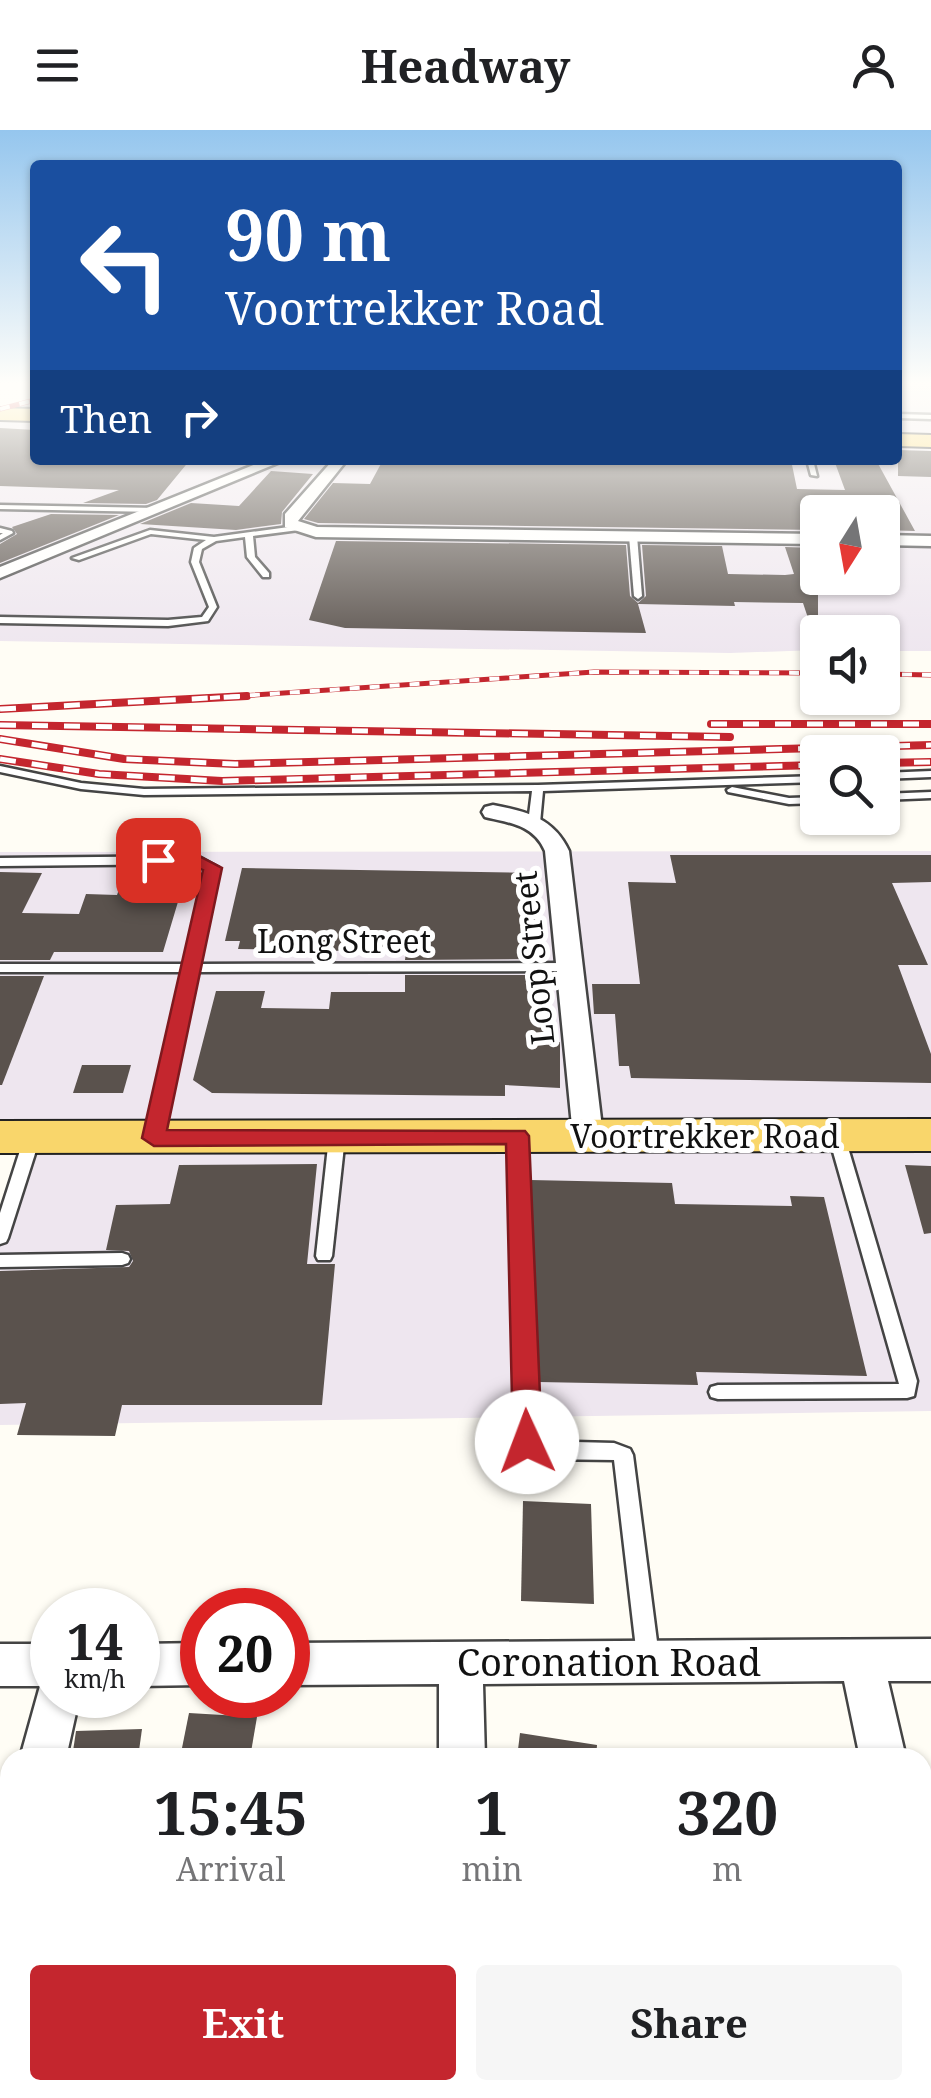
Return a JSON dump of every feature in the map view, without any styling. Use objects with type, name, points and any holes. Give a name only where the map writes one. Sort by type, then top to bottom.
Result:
[{"type":"main road","name":"Voortrekker Road","points":[[16,1137],[931,1134]]},
{"type":"street","points":[[0,573],[243,474]]},
{"type":"street","points":[[328,474],[290,517],[290,524],[316,532],[800,539]]},
{"type":"street","points":[[900,540],[931,541]]},
{"type":"street","name":"Loop Street","points":[[493,812],[534,823],[547,832],[556,851],[588,1136]]},
{"type":"street","points":[[861,1660],[881,1748]]},
{"type":"street","name":"Coronation Road","points":[[310,1664],[931,1660]]},
{"type":"street","points":[[462,1662],[462,1748]]},
{"type":"street","points":[[0,1665],[30,1666]]},
{"type":"street","points":[[45,1748],[53,1718]]},
{"type":"lane","points":[[61,508],[178,500]]},
{"type":"lane","points":[[0,507],[156,510]]},
{"type":"lane","points":[[0,516],[14,508]]},
{"type":"lane","points":[[76,558],[150,532],[214,539],[296,528]]},
{"type":"lane","points":[[0,530],[9,533],[0,538]]},
{"type":"lane","points":[[249,536],[251,557],[266,575]]},
{"type":"lane","points":[[633,536],[638,596]]},
{"type":"lane","points":[[0,620],[168,623],[205,619],[212,607],[195,562],[198,548],[214,539]]},
{"type":"lane","points":[[0,769],[81,786],[144,792],[706,786],[800,780]]},
{"type":"lane","points":[[900,775],[931,774]]},
{"type":"lane","points":[[706,786],[800,801]]},
{"type":"lane","points":[[534,823],[538,788]]},
{"type":"lane","points":[[900,796],[931,795]]},
{"type":"lane","points":[[0,862],[197,860],[212,868],[154,1138]]},
{"type":"lane","name":"Long Street","points":[[0,968],[568,967]]},
{"type":"lane","points":[[718,1392],[908,1391],[836,1134]]},
{"type":"lane","points":[[517,1136],[527,1442],[531,1449],[541,1452],[614,1451],[624,1455],[648,1661]]},
{"type":"lane","points":[[0,1238],[16,1137]]},
{"type":"lane","points":[[324,1256],[337,1137]]},
{"type":"lane","points":[[0,1261],[122,1259]]},
{"type":"shaded area","points":[[0,474],[931,474],[931,651],[900,651],[900,615],[800,615],[800,651],[730,653],[0,641]]},
{"type":"shaded area","points":[[931,851],[931,1411],[0,1425],[0,1221],[32,1138],[0,1137],[0,852]]},
{"type":"building","points":[[0,474],[179,474],[157,500],[146,504],[83,503],[119,490],[0,486]]},
{"type":"building","points":[[268,474],[313,474],[282,512],[281,524],[236,530],[140,524],[191,503],[239,506]]},
{"type":"building","points":[[376,474],[794,474],[797,489],[845,490],[839,474],[884,474],[895,495],[800,495],[800,530],[318,523],[304,519],[333,483],[370,484]]},
{"type":"building","points":[[898,474],[931,474],[931,477]]},
{"type":"building","points":[[900,504],[915,531],[900,531]]},
{"type":"building","points":[[51,514],[119,515],[0,563],[0,544],[17,534],[12,527]]},
{"type":"building","points":[[336,541],[626,545],[630,596],[638,603],[646,596],[642,545],[722,546],[728,574],[785,575],[794,574],[785,547],[800,547],[800,595],[818,595],[818,615],[807,615],[803,603],[638,604],[646,633],[345,628],[309,620]]},
{"type":"building","points":[[670,855],[931,855],[931,882],[892,883],[928,965],[898,965],[931,1054],[931,1083],[631,1078],[629,1066],[619,1066],[615,1014],[594,1014],[592,984],[640,984],[628,882],[676,883]]},
{"type":"building","points":[[242,868],[534,873],[536,959],[405,960],[406,952],[238,949],[240,941],[225,941]]},
{"type":"building","points":[[0,872],[42,873],[22,913],[79,914],[86,894],[117,895],[122,881],[186,875],[163,952],[54,952],[50,960],[0,960]]},
{"type":"building","points":[[405,975],[536,975],[536,979],[549,979],[552,1042],[560,1042],[560,1088],[505,1085],[505,1096],[212,1093],[193,1080],[216,991],[265,991],[261,1008],[329,1009],[331,992],[405,992]]},
{"type":"building","points":[[0,976],[44,976],[2,1085],[0,1085]]},
{"type":"building","points":[[82,1065],[131,1065],[123,1093],[73,1093]]},
{"type":"building","points":[[317,1164],[307,1264],[335,1264],[322,1405],[122,1405],[115,1436],[17,1435],[26,1403],[0,1404],[0,1271],[129,1267],[133,1261],[129,1251],[106,1250],[116,1205],[170,1204],[179,1165]]},
{"type":"building","points":[[905,1165],[931,1166],[931,1233],[924,1234]]},
{"type":"building","points":[[530,1180],[672,1183],[675,1204],[792,1206],[790,1196],[824,1197],[867,1376],[696,1372],[698,1385],[538,1382]]},
{"type":"building","points":[[523,1501],[591,1504],[594,1604],[521,1601]]},
{"type":"building","points":[[188,1718],[257,1718],[252,1748],[182,1748]]},
{"type":"building","points":[[142,1729],[139,1748],[73,1748],[76,1731]]},
{"type":"building","points":[[520,1733],[597,1745],[597,1748],[518,1748]]},
{"type":"railway","points":[[213,698],[594,672],[800,673]]},
{"type":"railway","points":[[900,674],[931,675]]},
{"type":"railway","points":[[213,698],[247,696]]},
{"type":"railway","points":[[0,709],[213,698]]},
{"type":"railway","points":[[711,724],[931,724]]},
{"type":"railway","points":[[0,725],[730,737]]},
{"type":"railway","points":[[0,739],[124,759],[235,764],[931,745]]},
{"type":"railway","points":[[0,759],[99,774],[222,781],[800,765]]},
{"type":"railway","points":[[900,763],[931,762]]},
{"type":"route","points":[[158,860],[197,860],[212,868],[154,1138],[517,1136],[527,1442]]}]
